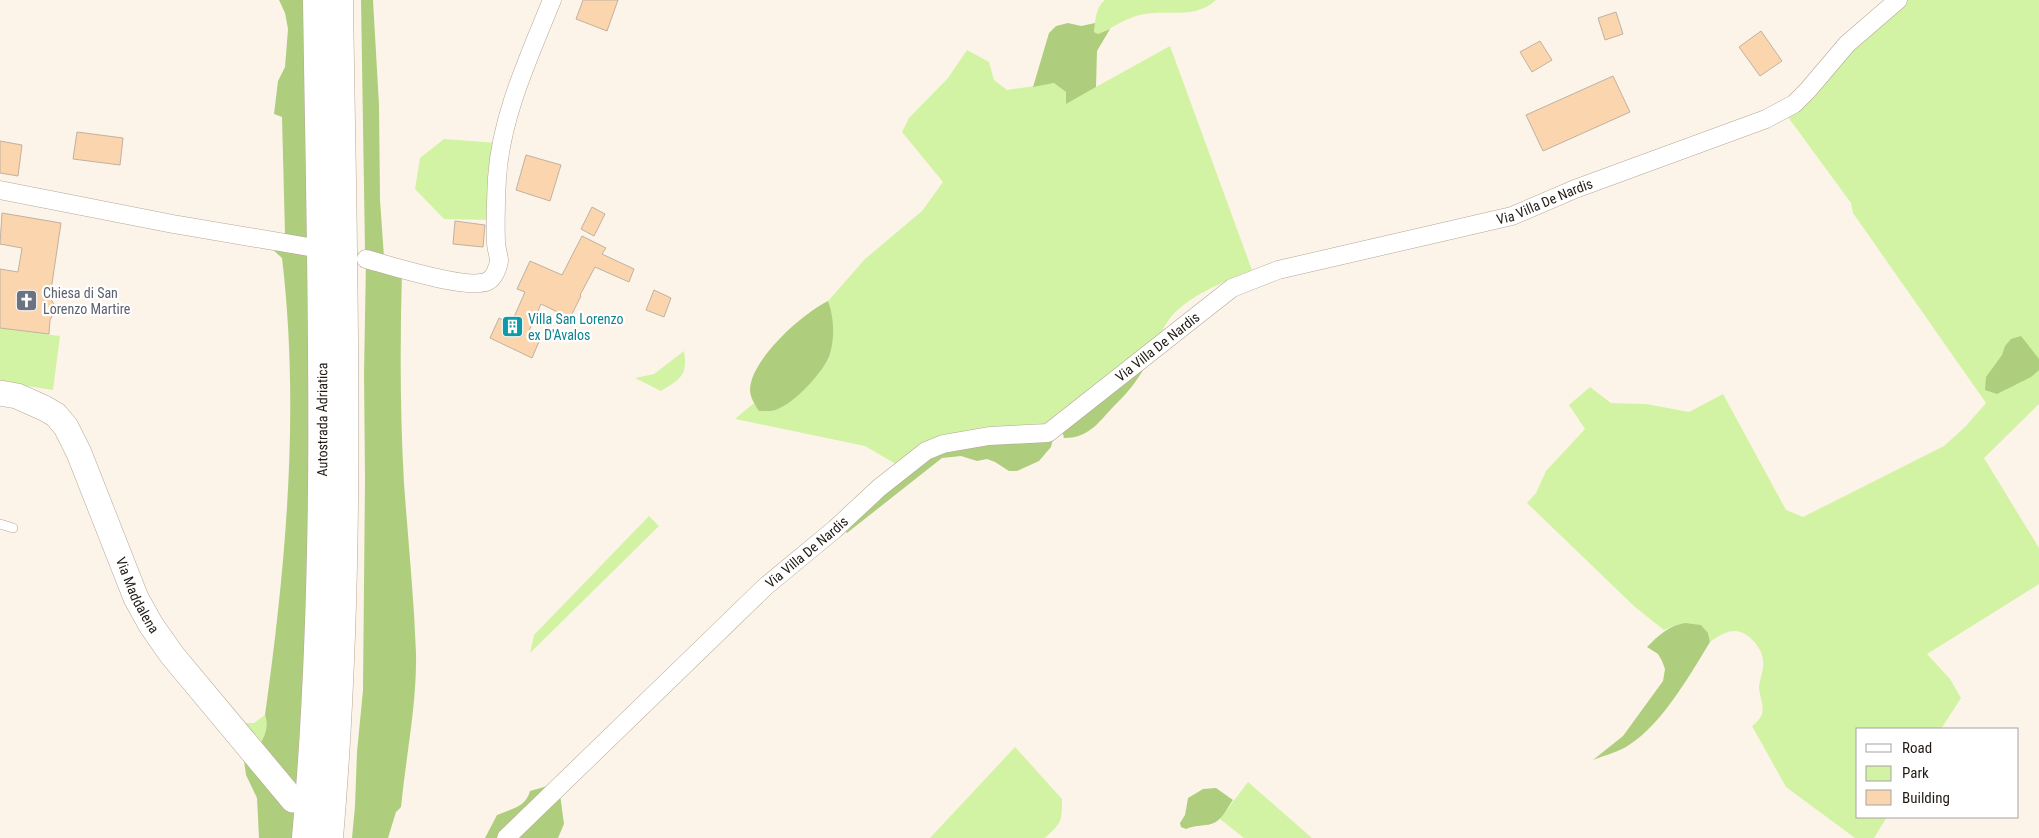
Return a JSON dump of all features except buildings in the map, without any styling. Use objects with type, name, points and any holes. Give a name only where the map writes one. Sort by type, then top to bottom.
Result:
[{"type":"highway","name":"Autostrada Adriatica","points":[[306,838],[317,696],[322,530],[322,354],[317,0]]},
{"type":"highway","name":"Autostrada Adriatica","points":[[329,838],[340,660],[346,474],[340,0]]},
{"type":"street","points":[[366,259],[443,279],[462,282],[488,281],[495,275],[499,262],[496,246],[496,214],[503,136],[511,106],[552,0]]},
{"type":"street","name":"Via Villa De Nardis","points":[[506,838],[766,586],[835,529],[879,488],[926,451],[943,444],[989,436],[1048,433],[1232,288],[1278,270],[1512,216],[1575,189],[1766,119],[1794,104],[1847,44],[1898,0]]},
{"type":"street","points":[[0,190],[173,224],[309,248]]},
{"type":"street","name":"Via Maddalena","points":[[0,393],[17,396],[44,408],[56,415],[66,427],[79,453],[136,598],[151,625],[172,655],[293,800]]},
{"type":"lane","points":[[0,524],[13,528]]},
{"type":"green space","points":[[279,0],[306,0],[310,240],[285,235],[282,117],[274,114],[278,81],[285,67],[288,29],[285,13]]},
{"type":"green space","points":[[361,0],[373,0],[379,105],[380,200],[384,257],[365,251]]},
{"type":"green space","points":[[1105,0],[1216,0],[1200,10],[1191,12],[1138,15],[1098,34],[1094,32],[1096,19],[1098,10]]},
{"type":"green space","points":[[1904,0],[2039,0],[2039,404],[1984,458],[2039,548],[2039,584],[1927,654],[1950,679],[1961,698],[1942,728],[1856,728],[1856,818],[1886,818],[1874,838],[1855,838],[1786,787],[1752,726],[1761,717],[1763,708],[1759,688],[1763,665],[1761,652],[1750,638],[1745,634],[1734,631],[1723,634],[1710,642],[1708,633],[1701,625],[1678,625],[1664,630],[1635,607],[1527,503],[1536,493],[1546,471],[1585,429],[1569,405],[1590,387],[1611,403],[1646,404],[1689,412],[1723,394],[1786,510],[1803,517],[1944,446],[1965,427],[1986,403],[1853,213],[1851,203],[1785,113]]},
{"type":"green space","points":[[1068,23],[1081,26],[1095,23],[1094,32],[1098,34],[1110,29],[1097,51],[1096,87],[1066,104],[1066,92],[1054,83],[1033,87],[1049,33],[1056,26]]},
{"type":"green space","points":[[1170,46],[1252,270],[1206,291],[1184,304],[1167,323],[1159,339],[1048,424],[901,467],[865,446],[735,419],[754,403],[759,411],[778,409],[792,400],[816,377],[827,361],[832,347],[833,327],[828,301],[865,259],[922,211],[943,182],[902,132],[909,118],[948,78],[967,50],[989,62],[994,80],[1007,90],[1054,83],[1066,92],[1067,103]]},
{"type":"green space","points":[[444,139],[498,143],[492,220],[444,219],[415,189],[420,158]]},
{"type":"green space","points":[[269,246],[309,253],[310,555],[297,800],[258,747],[266,727],[265,715],[279,601],[288,487],[290,430],[290,372],[282,258]]},
{"type":"green space","points":[[366,260],[402,271],[402,430],[404,483],[414,610],[416,672],[401,807],[396,812],[388,838],[352,838],[363,690]]},
{"type":"green space","points":[[828,301],[832,314],[832,347],[822,369],[785,406],[776,410],[759,411],[754,404],[750,390],[752,378],[759,365],[768,352],[792,327],[817,307]]},
{"type":"green space","points":[[0,328],[60,336],[53,390],[0,382]]},
{"type":"green space","points":[[2021,336],[2039,359],[2039,370],[2031,377],[1997,394],[1985,390],[1986,377],[2002,355],[2005,346],[2011,339]]},
{"type":"green space","points":[[684,351],[684,371],[674,383],[661,391],[635,378],[654,374]]},
{"type":"green space","points":[[1148,361],[1131,388],[1095,426],[1082,435],[1064,438],[1062,430]]},
{"type":"green space","points":[[1053,439],[1051,447],[1039,461],[1017,471],[1009,471],[987,459],[977,461],[961,456],[942,458],[847,533],[842,528],[909,470],[945,448]]},
{"type":"green space","points":[[649,516],[659,526],[530,653],[534,635]]},
{"type":"green space","points":[[1685,623],[1701,625],[1708,633],[1710,642],[1684,684],[1664,712],[1641,736],[1621,750],[1593,760],[1623,736],[1663,681],[1665,669],[1662,661],[1658,654],[1647,647],[1669,629]]},
{"type":"green space","points":[[236,714],[246,723],[254,723],[265,715],[266,731],[258,747]]},
{"type":"green space","points":[[1015,747],[1062,799],[1062,813],[1060,821],[1055,828],[1045,838],[930,838]]},
{"type":"green space","points":[[243,754],[295,811],[292,838],[259,838],[257,798],[246,775]]},
{"type":"green space","points":[[1248,782],[1312,838],[1244,838],[1220,819]]},
{"type":"green space","points":[[551,785],[560,794],[564,824],[558,838],[485,838],[497,815],[521,804],[525,801],[530,791]]},
{"type":"green space","points":[[1216,788],[1233,800],[1219,820],[1211,824],[1186,829],[1181,827],[1180,823],[1185,815],[1188,798],[1203,789]]},
{"type":"place","name":"Chiesa di San Lorenzo Martire","points":[[27,301]]},
{"type":"place","name":"Villa San Lorenzo ex D'Avalos","points":[[512,327]]}]
